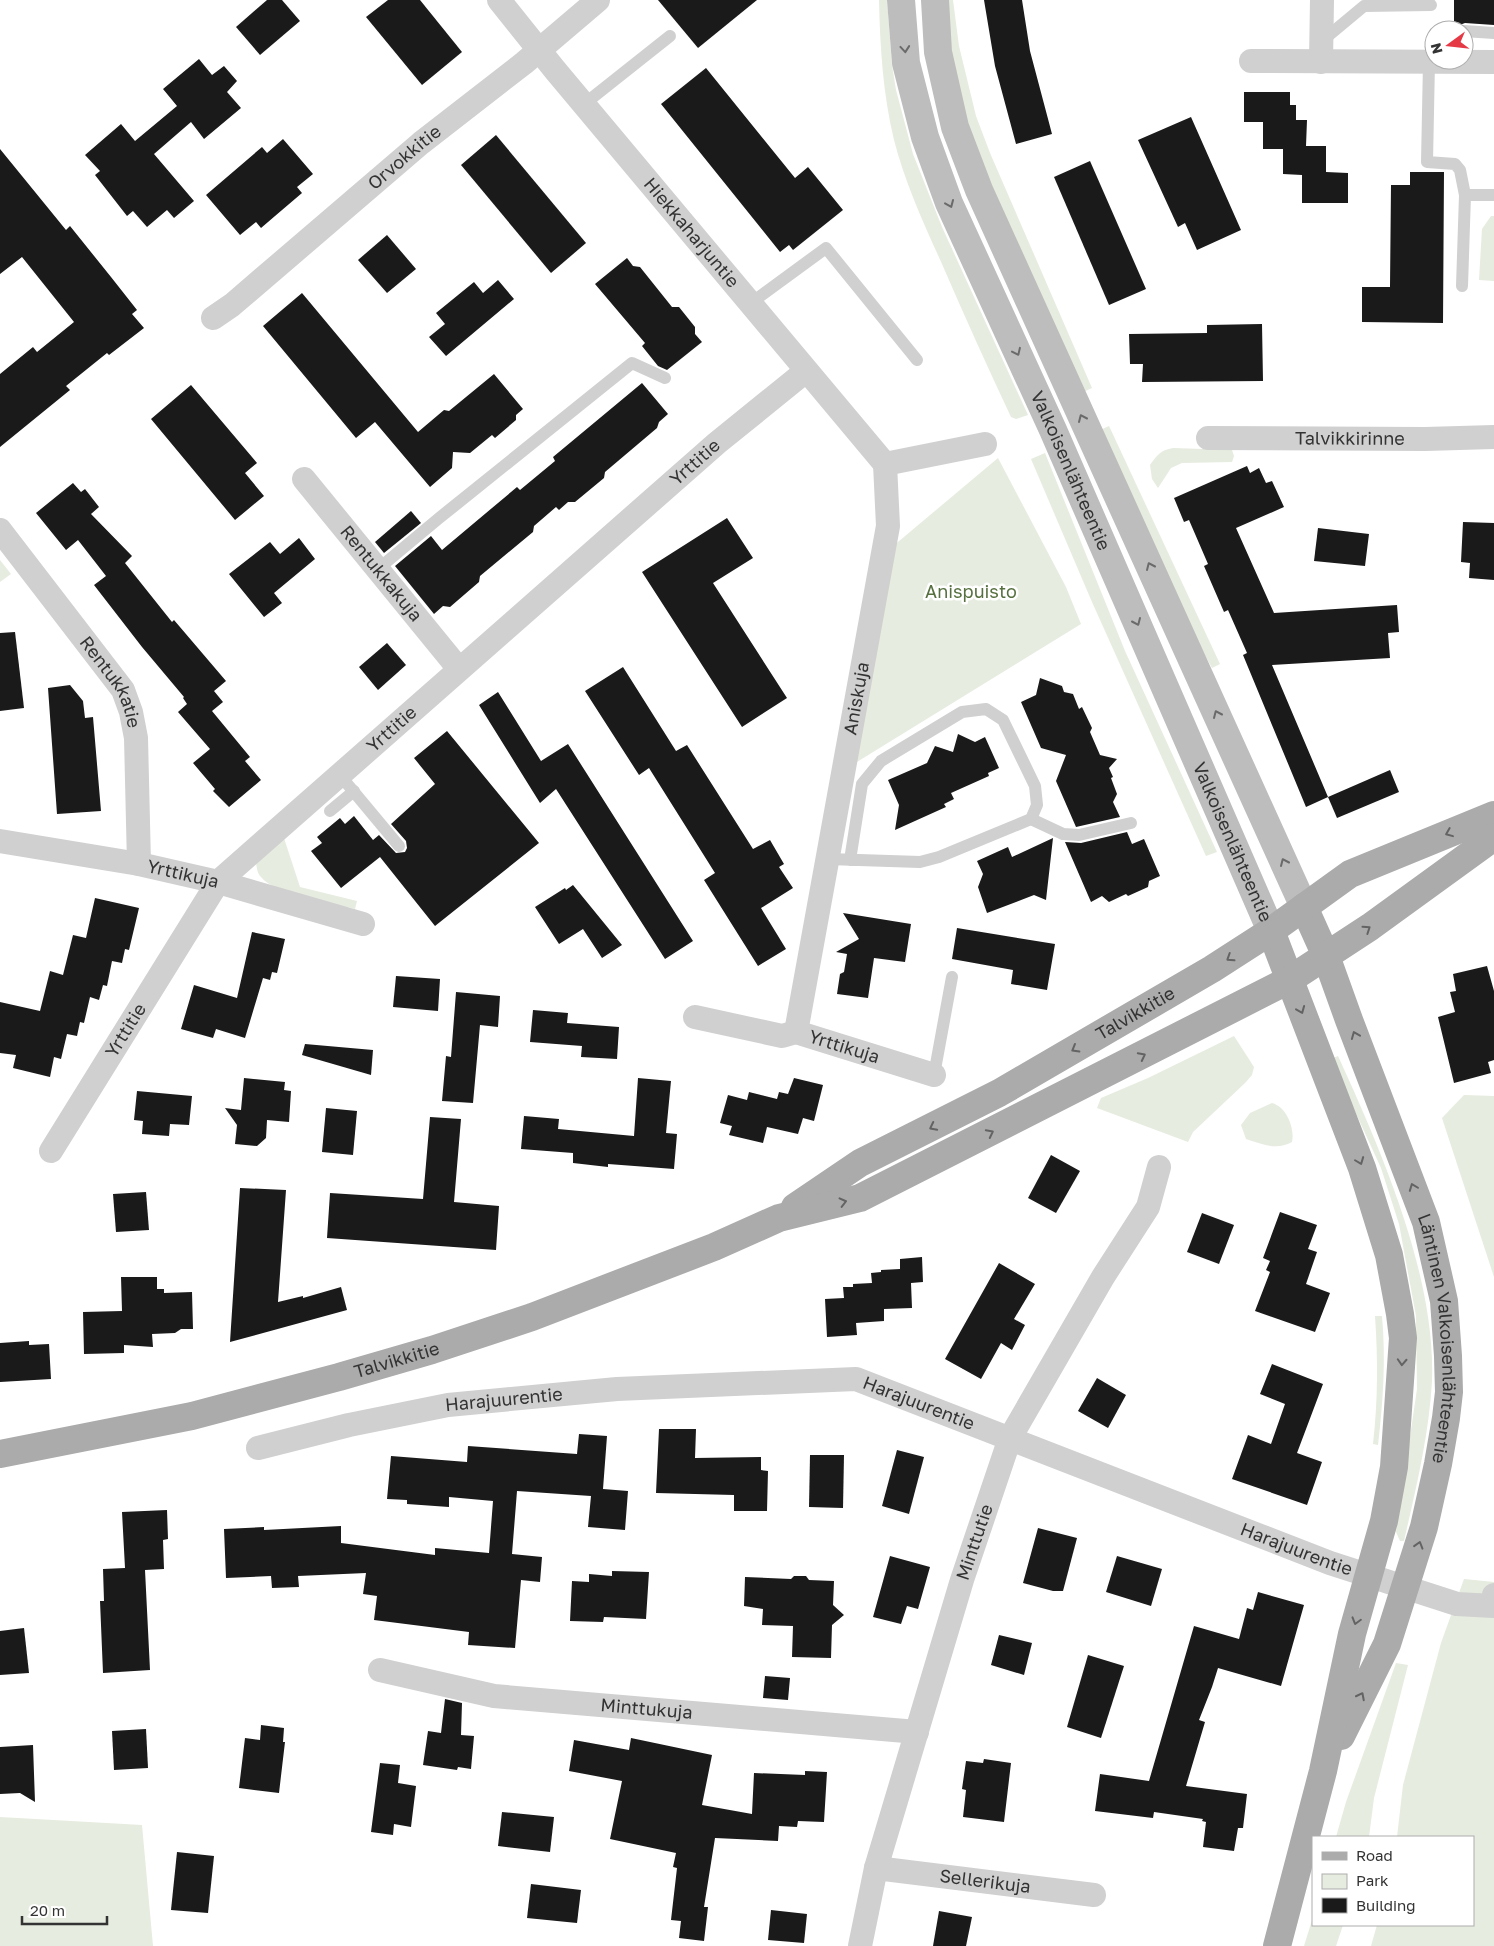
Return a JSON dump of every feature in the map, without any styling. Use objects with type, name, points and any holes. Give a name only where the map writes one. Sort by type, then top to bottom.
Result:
[{"type":"main road","name":"Valkoisenlähteentie","points":[[901,0],[906,63],[925,137],[949,203],[1053,430],[1272,931]]},
{"type":"main road","name":"Valkoisenlähteentie","points":[[935,0],[938,52],[955,126],[979,190],[1304,906]]},
{"type":"main road","name":"Talvikkitie","points":[[0,1454],[192,1416],[339,1377],[432,1350],[560,1307],[714,1247],[779,1218],[860,1163],[999,1093],[1212,969],[1272,931],[1350,874],[1494,815]]},
{"type":"main road","name":"Talvikkitie","points":[[779,1218],[860,1198],[1235,1009],[1289,980],[1370,927],[1494,837]]},
{"type":"main road","name":"Läntinen Valkoisenlähteentie","points":[[1304,906],[1326,956],[1348,1020],[1426,1222],[1444,1301],[1449,1392],[1446,1418],[1424,1527],[1406,1587],[1387,1644],[1323,1771]]},
{"type":"main road","name":"Läntinen Valkoisenlähteentie","points":[[1272,931],[1289,980],[1362,1168],[1389,1255],[1400,1314],[1403,1359],[1394,1467],[1384,1521],[1352,1634],[1323,1771],[1277,1946]]},
{"type":"street","name":"Hiekkaharjuntie","points":[[499,0],[885,464]]},
{"type":"street","name":"Orvokkitie","points":[[213,318],[232,305],[421,144],[540,50],[598,0]]},
{"type":"street","points":[[1322,0],[1322,52]]},
{"type":"street","points":[[1251,61],[1322,52],[1424,62]]},
{"type":"street","points":[[1474,62],[1494,62]]},
{"type":"street","name":"Yrttitie","points":[[51,1151],[218,882],[347,783],[459,669],[717,444],[806,371]]},
{"type":"street","name":"Talvikkirinne","points":[[1208,438],[1425,439],[1494,437]]},
{"type":"street","points":[[885,464],[985,444]]},
{"type":"street","name":"Aniskuja","points":[[796,1032],[839,859],[888,526],[885,464]]},
{"type":"street","name":"Rentukkakuja","points":[[304,479],[459,669]]},
{"type":"street","name":"Rentukkatie","points":[[0,530],[123,690],[131,712],[136,738],[139,864]]},
{"type":"street","name":"Yrttikuja","points":[[0,841],[139,864],[218,882],[363,924]]},
{"type":"street","name":"Yrttikuja","points":[[695,1017],[782,1036],[796,1032],[934,1075]]},
{"type":"street","name":"Minttutie","points":[[860,1946],[876,1868],[962,1580],[1010,1438],[1103,1277],[1148,1207],[1159,1166]]},
{"type":"street","name":"Harajuurentie","points":[[258,1448],[349,1425],[448,1405],[617,1388],[856,1379],[1330,1563],[1369,1574],[1457,1604],[1493,1601]]},
{"type":"street","name":"Minttukuja","points":[[380,1670],[494,1696],[917,1732]]},
{"type":"street","name":"Sellerikuja","points":[[876,1868],[1094,1895]]},
{"type":"lane","points":[[1322,52],[1364,6],[1430,5]]},
{"type":"lane","points":[[1474,32],[1494,33]]},
{"type":"lane","points":[[584,104],[670,36]]},
{"type":"lane","points":[[1429,70],[1427,162],[1455,164],[1460,170],[1464,195],[1462,286]]},
{"type":"lane","points":[[1464,195],[1494,195]]},
{"type":"lane","points":[[751,303],[826,248],[916,360]]},
{"type":"lane","points":[[378,569],[438,518],[632,363],[665,378]]},
{"type":"lane","points":[[986,709],[1002,720],[1035,786],[1037,805],[1031,819],[939,857],[920,862],[839,859],[862,784],[881,761],[962,712],[986,709]]},
{"type":"lane","points":[[330,811],[347,783],[399,846]]},
{"type":"lane","points":[[1031,819],[1063,834],[1079,835],[1131,823]]},
{"type":"lane","points":[[934,1075],[952,977]]},
{"type":"green space","points":[[879,0],[887,0],[896,90],[913,154],[942,227],[1028,415],[1016,419],[1011,417],[915,203],[894,140],[887,105],[881,53]]},
{"type":"green space","points":[[944,0],[953,0],[959,46],[976,116],[990,153],[1092,388],[1079,394],[1019,255],[959,104]]},
{"type":"green space","points":[[1491,216],[1494,216],[1494,281],[1479,280],[1482,229]]},
{"type":"green space","points":[[1109,426],[1220,664],[1212,668],[1189,627],[1096,432]]},
{"type":"green space","points":[[1173,448],[1232,450],[1234,456],[1232,462],[1182,463],[1171,468],[1158,488],[1152,479],[1150,465],[1165,450]]},
{"type":"green space","points":[[1045,453],[1125,651],[1217,852],[1206,856],[1092,602],[1031,459]]},
{"type":"green space","name":"Anispuisto","points":[[998,458],[1066,587],[1081,624],[852,765],[892,547]]},
{"type":"green space","points":[[0,560],[11,574],[0,582]]},
{"type":"green space","points":[[282,832],[300,887],[357,901],[355,909],[278,889],[261,877],[256,863]]},
{"type":"green space","points":[[1234,1036],[1254,1067],[1252,1075],[1193,1132],[1188,1142],[1097,1108],[1101,1098],[1148,1078]]},
{"type":"green space","points":[[1338,1056],[1388,1172],[1403,1214],[1425,1299],[1431,1341],[1432,1381],[1428,1421],[1404,1541],[1400,1541],[1396,1532],[1417,1389],[1416,1316],[1399,1224],[1381,1168],[1331,1059]]},
{"type":"green space","points":[[1464,1095],[1494,1096],[1494,1277],[1442,1118]]},
{"type":"green space","points":[[1272,1103],[1282,1109],[1289,1119],[1293,1137],[1292,1142],[1286,1145],[1275,1146],[1263,1145],[1246,1139],[1241,1125],[1250,1113]]},
{"type":"green space","points":[[1375,1316],[1382,1316],[1384,1349],[1383,1397],[1378,1445],[1373,1444],[1377,1380]]},
{"type":"green space","points":[[1464,1579],[1494,1582],[1494,1946],[1371,1946],[1377,1926],[1474,1926],[1474,1836],[1397,1836],[1403,1785],[1441,1643]]},
{"type":"green space","points":[[1396,1663],[1408,1665],[1374,1798],[1369,1836],[1336,1836],[1346,1802]]},
{"type":"green space","points":[[0,1817],[142,1825],[153,1946],[0,1946]]},
{"type":"green space","points":[[1312,1920],[1312,1926],[1343,1926],[1336,1946],[1304,1946]]},
{"type":"building","points":[[267,0],[282,0],[300,21],[260,55],[236,27]]},
{"type":"building","points":[[388,0],[420,0],[462,52],[422,85],[366,17]]},
{"type":"building","points":[[658,0],[757,0],[698,48]]},
{"type":"building","points":[[984,0],[1022,0],[1030,51],[1052,134],[1016,144],[995,66]]},
{"type":"building","points":[[1454,0],[1494,0],[1494,25],[1474,24],[1474,20],[1454,20]]},
{"type":"building","points":[[199,59],[212,75],[224,66],[237,81],[227,92],[241,108],[204,139],[191,122],[154,154],[194,201],[174,218],[167,210],[147,227],[133,211],[127,216],[95,175],[100,171],[85,155],[121,124],[135,141],[177,106],[163,89]]},
{"type":"building","points":[[706,68],[795,178],[808,167],[843,210],[793,250],[789,245],[780,252],[661,104]]},
{"type":"building","points":[[1244,92],[1290,92],[1290,105],[1296,105],[1296,120],[1307,120],[1306,146],[1326,146],[1326,172],[1348,173],[1348,203],[1302,203],[1302,175],[1283,174],[1283,149],[1263,149],[1263,122],[1244,122]]},
{"type":"building","points":[[1191,117],[1241,230],[1197,250],[1185,223],[1178,227],[1138,140]]},
{"type":"building","points":[[496,135],[586,243],[551,273],[461,165]]},
{"type":"building","points":[[283,139],[313,174],[297,187],[302,193],[261,228],[256,222],[240,235],[206,195],[262,147],[267,153]]},
{"type":"building","points":[[0,149],[66,230],[70,226],[137,310],[132,314],[144,328],[109,355],[107,353],[66,386],[70,390],[0,447],[0,374],[33,347],[37,352],[74,322],[22,257],[0,274]]},
{"type":"building","points":[[1090,161],[1146,289],[1109,305],[1054,177]]},
{"type":"building","points":[[1410,172],[1444,172],[1443,323],[1362,322],[1362,287],[1390,287],[1391,185],[1410,185]]},
{"type":"building","points":[[387,235],[416,269],[387,293],[358,260]]},
{"type":"building","points":[[627,258],[633,266],[640,267],[672,307],[679,307],[695,327],[695,334],[702,342],[667,370],[658,366],[642,346],[645,343],[595,284]]},
{"type":"building","points":[[498,280],[514,299],[446,356],[429,337],[445,324],[436,313],[474,282],[483,293]]},
{"type":"building","points":[[302,293],[418,432],[444,410],[449,411],[494,374],[523,409],[516,415],[516,420],[495,438],[492,435],[470,453],[453,452],[452,468],[430,487],[375,422],[356,438],[263,326]]},
{"type":"building","points":[[1262,324],[1263,381],[1142,382],[1143,364],[1130,364],[1129,334],[1207,333],[1207,325]]},
{"type":"building","points":[[642,383],[668,414],[659,422],[657,428],[605,472],[604,478],[575,502],[568,502],[559,510],[556,507],[534,526],[533,532],[480,576],[479,582],[450,607],[443,606],[434,614],[395,566],[431,536],[442,550],[517,487],[520,490],[555,461],[553,457]]},
{"type":"building","points":[[191,385],[257,463],[245,473],[264,496],[235,520],[151,419]]},
{"type":"building","points":[[1247,466],[1250,473],[1259,468],[1266,483],[1272,481],[1284,507],[1236,528],[1274,613],[1397,605],[1399,632],[1388,633],[1390,658],[1272,665],[1328,797],[1306,807],[1243,655],[1247,653],[1228,610],[1224,612],[1204,566],[1208,564],[1189,520],[1184,522],[1174,498]]},
{"type":"building","points":[[73,483],[81,492],[85,489],[99,507],[91,514],[132,556],[125,563],[172,622],[174,620],[226,681],[214,691],[223,702],[212,711],[250,757],[245,761],[261,780],[229,807],[213,791],[215,789],[193,763],[210,749],[178,712],[187,704],[184,697],[94,585],[106,576],[78,540],[66,550],[36,513]]},
{"type":"building","points":[[411,511],[421,523],[384,553],[375,542]]},
{"type":"building","points":[[727,518],[753,558],[713,583],[787,698],[742,727],[642,572]]},
{"type":"building","points":[[1463,522],[1494,523],[1494,580],[1469,578],[1470,563],[1461,562]]},
{"type":"building","points":[[1318,528],[1369,534],[1365,566],[1314,561]]},
{"type":"building","points":[[299,538],[315,559],[274,593],[282,603],[264,617],[229,574],[270,542],[280,554]]},
{"type":"building","points":[[15,632],[24,708],[0,711],[0,633]]},
{"type":"building","points":[[387,643],[406,665],[378,690],[359,667]]},
{"type":"building","points":[[623,667],[676,751],[687,745],[753,849],[770,840],[784,864],[779,867],[793,888],[761,908],[786,949],[758,966],[704,880],[715,873],[649,768],[639,775],[585,691]]},
{"type":"building","points":[[1040,678],[1062,686],[1064,692],[1073,694],[1079,709],[1082,707],[1092,728],[1090,732],[1100,755],[1117,759],[1109,768],[1117,794],[1113,802],[1120,817],[1076,827],[1056,781],[1066,755],[1041,748],[1021,702],[1036,695]]},
{"type":"building","points":[[70,685],[83,701],[85,718],[93,717],[101,811],[57,814],[48,688]]},
{"type":"building","points":[[498,692],[541,761],[568,744],[693,941],[665,959],[556,789],[540,803],[479,705]]},
{"type":"building","points":[[447,731],[539,843],[435,926],[380,857],[341,888],[311,851],[322,843],[317,837],[340,818],[345,824],[354,816],[373,840],[379,835],[396,853],[405,852],[407,848],[406,841],[391,824],[435,784],[414,758]]},
{"type":"building","points":[[958,734],[975,742],[985,737],[999,768],[988,773],[989,776],[951,793],[954,799],[944,804],[946,807],[895,830],[899,805],[888,780],[927,763],[935,746],[953,752]]},
{"type":"building","points":[[1390,770],[1399,792],[1337,818],[1328,797]]},
{"type":"building","points":[[1127,832],[1132,844],[1144,839],[1160,876],[1149,881],[1148,887],[1128,896],[1126,894],[1109,902],[1102,896],[1091,902],[1065,842],[1081,843]]},
{"type":"building","points":[[1053,838],[1046,900],[1034,895],[987,913],[978,887],[983,874],[977,861],[1008,847],[1012,857]]},
{"type":"building","points":[[573,885],[622,945],[602,958],[583,929],[559,944],[535,907]]},
{"type":"building","points":[[95,898],[139,908],[129,950],[125,949],[122,963],[112,961],[107,986],[103,985],[99,1000],[90,997],[84,1023],[80,1022],[77,1036],[67,1034],[61,1059],[54,1057],[50,1077],[13,1068],[16,1055],[0,1053],[0,1002],[40,1011],[50,971],[63,975],[73,935],[86,938]]},
{"type":"building","points":[[843,913],[911,924],[905,962],[874,958],[868,998],[837,994],[840,974],[844,972],[847,954],[836,952],[859,939]]},
{"type":"building","points":[[957,928],[1055,944],[1047,990],[1011,984],[1013,970],[952,959]]},
{"type":"building","points":[[252,932],[285,939],[277,973],[272,972],[270,980],[263,978],[245,1038],[216,1029],[213,1038],[181,1029],[194,985],[237,998]]},
{"type":"building","points":[[1487,966],[1494,991],[1494,1060],[1488,1062],[1491,1073],[1454,1083],[1438,1017],[1455,1012],[1450,992],[1456,991],[1453,974]]},
{"type":"building","points":[[396,976],[440,979],[438,1011],[393,1007]]},
{"type":"building","points":[[456,992],[500,996],[498,1027],[480,1025],[473,1103],[442,1101],[446,1056],[451,1057]]},
{"type":"building","points":[[533,1010],[568,1013],[567,1023],[619,1027],[617,1059],[581,1057],[582,1046],[530,1042]]},
{"type":"building","points":[[305,1044],[373,1050],[371,1075],[302,1055]]},
{"type":"building","points":[[244,1078],[285,1082],[284,1090],[291,1091],[289,1122],[267,1120],[266,1138],[257,1146],[235,1144],[237,1125],[225,1108],[241,1110]]},
{"type":"building","points":[[638,1078],[671,1081],[666,1133],[677,1134],[674,1169],[608,1164],[608,1167],[573,1163],[573,1153],[521,1149],[524,1116],[559,1119],[558,1129],[634,1136]]},
{"type":"building","points":[[794,1078],[823,1085],[814,1121],[803,1118],[798,1134],[767,1127],[763,1143],[729,1135],[732,1126],[720,1123],[728,1095],[747,1100],[749,1092],[777,1099],[779,1092],[788,1094]]},
{"type":"building","points":[[137,1091],[192,1096],[189,1125],[170,1124],[169,1136],[142,1134],[143,1121],[134,1120]]},
{"type":"building","points":[[326,1108],[357,1111],[353,1155],[322,1152]]},
{"type":"building","points":[[430,1117],[461,1119],[454,1202],[499,1206],[496,1250],[327,1238],[330,1193],[423,1199]]},
{"type":"building","points":[[1051,1155],[1080,1171],[1056,1213],[1028,1198]]},
{"type":"building","points":[[240,1188],[286,1190],[278,1302],[303,1296],[303,1298],[341,1287],[347,1310],[230,1342]]},
{"type":"building","points":[[146,1192],[149,1230],[116,1232],[113,1194]]},
{"type":"building","points":[[1280,1212],[1317,1225],[1308,1249],[1317,1252],[1306,1284],[1330,1293],[1315,1332],[1255,1311],[1270,1272],[1266,1270],[1270,1261],[1263,1258]]},
{"type":"building","points":[[1202,1213],[1234,1225],[1219,1264],[1187,1252]]},
{"type":"building","points":[[922,1257],[923,1282],[911,1283],[912,1308],[884,1309],[884,1321],[856,1323],[857,1335],[827,1337],[825,1299],[844,1298],[843,1287],[853,1287],[853,1284],[872,1283],[871,1273],[881,1272],[881,1270],[900,1269],[900,1259]]},
{"type":"building","points":[[999,1263],[1035,1284],[1014,1319],[1025,1325],[1012,1350],[1001,1343],[981,1379],[945,1359]]},
{"type":"building","points":[[121,1277],[157,1277],[157,1289],[164,1289],[164,1293],[192,1292],[193,1329],[181,1329],[175,1333],[152,1334],[153,1347],[124,1345],[124,1353],[84,1354],[83,1312],[122,1311]]},
{"type":"building","points":[[29,1341],[29,1345],[49,1344],[51,1379],[0,1382],[0,1343]]},
{"type":"building","points":[[1272,1364],[1323,1384],[1297,1453],[1322,1462],[1307,1505],[1232,1479],[1248,1435],[1271,1444],[1285,1404],[1260,1394]]},
{"type":"building","points":[[1097,1378],[1126,1395],[1108,1428],[1078,1411]]},
{"type":"building","points":[[659,1429],[696,1429],[695,1458],[761,1457],[761,1470],[768,1471],[767,1511],[734,1511],[734,1495],[656,1493]]},
{"type":"building","points":[[579,1434],[607,1436],[603,1489],[628,1491],[625,1530],[588,1527],[591,1496],[517,1491],[512,1554],[542,1557],[540,1582],[521,1580],[515,1648],[468,1645],[469,1632],[374,1620],[377,1596],[363,1594],[366,1573],[298,1576],[299,1587],[272,1588],[271,1576],[226,1578],[224,1529],[264,1527],[264,1530],[341,1526],[341,1543],[435,1555],[435,1548],[489,1553],[493,1501],[449,1497],[449,1507],[407,1504],[407,1500],[387,1499],[391,1456],[467,1462],[468,1446],[577,1454]]},
{"type":"building","points":[[897,1450],[924,1457],[909,1514],[882,1506]]},
{"type":"building","points":[[810,1455],[844,1455],[843,1508],[809,1507]]},
{"type":"building","points":[[167,1510],[168,1539],[163,1540],[164,1569],[145,1570],[150,1670],[103,1673],[100,1601],[104,1601],[103,1569],[125,1568],[122,1512]]},
{"type":"building","points":[[1038,1528],[1077,1538],[1063,1591],[1053,1591],[1023,1583]]},
{"type":"building","points":[[890,1556],[930,1567],[918,1609],[907,1606],[901,1624],[873,1617]]},
{"type":"building","points":[[1117,1556],[1162,1569],[1151,1606],[1106,1592]]},
{"type":"building","points":[[612,1571],[649,1572],[646,1619],[604,1617],[603,1622],[570,1621],[572,1581],[589,1582],[589,1574],[612,1576]]},
{"type":"building","points":[[794,1576],[806,1576],[809,1580],[834,1581],[833,1605],[844,1615],[832,1625],[831,1658],[792,1657],[793,1626],[762,1625],[763,1609],[744,1606],[745,1577],[791,1579]]},
{"type":"building","points":[[1258,1592],[1304,1605],[1281,1686],[1218,1668],[1199,1720],[1205,1722],[1186,1786],[1247,1794],[1243,1828],[1238,1828],[1234,1851],[1203,1847],[1206,1822],[1202,1821],[1203,1819],[1154,1812],[1153,1818],[1095,1811],[1100,1774],[1149,1781],[1194,1626],[1239,1639],[1247,1608],[1253,1610]]},
{"type":"building","points":[[24,1628],[29,1673],[0,1675],[0,1631]]},
{"type":"building","points":[[999,1635],[1032,1643],[1024,1675],[991,1665]]},
{"type":"building","points":[[1088,1655],[1124,1666],[1101,1738],[1067,1727]]},
{"type":"building","points":[[765,1676],[790,1678],[788,1700],[763,1698]]},
{"type":"building","points":[[445,1699],[462,1703],[461,1735],[474,1736],[471,1769],[458,1767],[457,1770],[423,1765],[428,1731],[441,1733]]},
{"type":"building","points":[[261,1725],[284,1728],[283,1742],[285,1742],[279,1793],[239,1788],[245,1738],[260,1740]]},
{"type":"building","points":[[146,1729],[148,1768],[114,1770],[112,1731]]},
{"type":"building","points":[[631,1738],[712,1755],[702,1805],[752,1814],[754,1773],[805,1775],[805,1771],[827,1772],[824,1822],[798,1821],[797,1827],[779,1826],[778,1841],[715,1838],[704,1907],[708,1907],[704,1941],[679,1938],[681,1921],[671,1920],[677,1868],[673,1867],[676,1853],[610,1839],[622,1781],[569,1771],[574,1740],[629,1750]]},
{"type":"building","points":[[33,1745],[35,1802],[20,1793],[0,1794],[0,1747]]},
{"type":"building","points":[[984,1759],[1011,1763],[1004,1822],[963,1817],[966,1790],[962,1789],[966,1761],[983,1763]]},
{"type":"building","points":[[380,1763],[400,1765],[398,1783],[416,1786],[411,1827],[394,1824],[393,1835],[371,1832]]},
{"type":"building","points":[[502,1812],[554,1817],[550,1852],[498,1846]]},
{"type":"building","points":[[177,1852],[214,1856],[208,1913],[171,1910]]},
{"type":"building","points":[[531,1884],[581,1890],[577,1923],[527,1918]]},
{"type":"building","points":[[771,1910],[807,1914],[804,1943],[768,1940]]},
{"type":"building","points":[[939,1911],[972,1917],[966,1946],[933,1946]]}]
